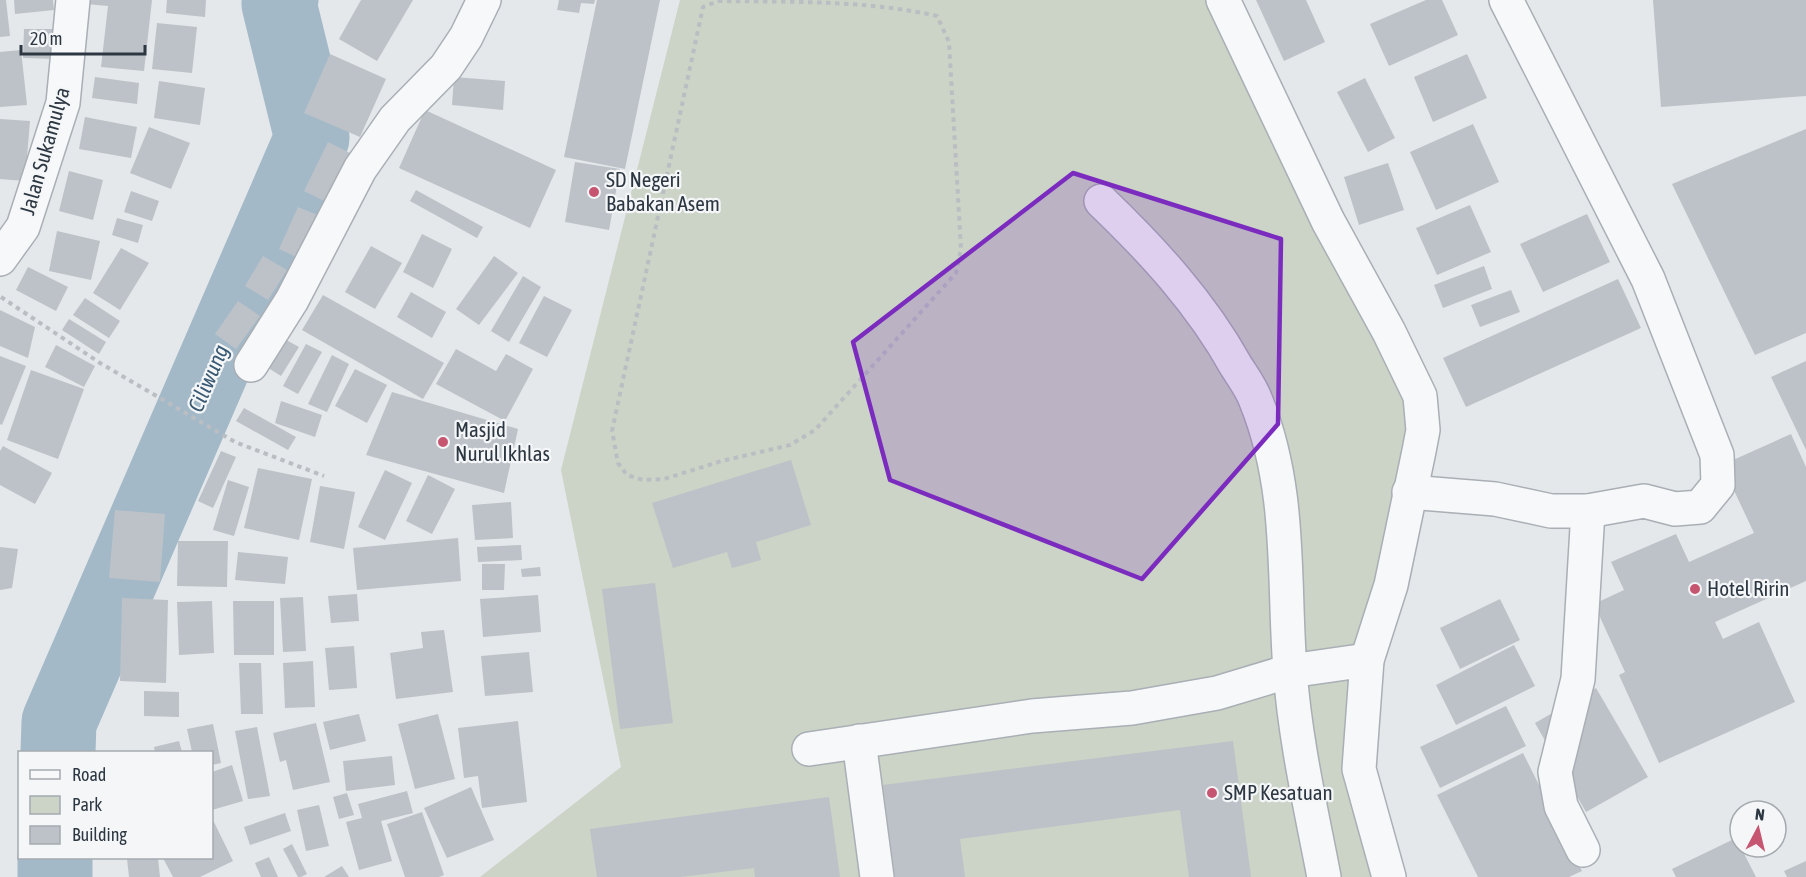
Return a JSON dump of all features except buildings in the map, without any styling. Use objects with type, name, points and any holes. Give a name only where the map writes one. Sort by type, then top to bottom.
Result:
[{"type":"street","name":"Jalan Sukamulya","points":[[0,259],[23,227],[63,103],[73,0]]},
{"type":"street","points":[[251,365],[292,300],[364,162],[394,119],[446,67],[466,37],[484,0]]},
{"type":"street","points":[[1223,0],[1328,221],[1389,332],[1420,396],[1423,430],[1391,585],[1367,660],[1359,769],[1389,877]]},
{"type":"street","points":[[1409,492],[1495,499],[1551,511],[1588,511],[1644,501],[1675,509],[1700,507],[1718,485],[1717,454],[1666,331],[1648,279],[1506,0]]},
{"type":"street","points":[[1101,201],[1171,272],[1217,332],[1256,400],[1279,474],[1286,536],[1290,671],[1299,739],[1324,877]]},
{"type":"street","points":[[1583,850],[1561,806],[1555,772],[1578,679],[1588,511]]},
{"type":"street","points":[[809,749],[1032,716],[1132,708],[1216,693],[1290,671],[1367,660]]},
{"type":"street","points":[[859,741],[877,877]]},
{"type":"path","points":[[718,1],[869,3],[906,6],[936,16],[949,42],[961,249],[956,273],[816,430],[790,445],[722,461],[664,479],[643,480],[627,475],[618,463],[612,431],[703,7],[718,1]]},
{"type":"path","points":[[0,297],[100,363],[236,442],[324,476]]},
{"type":"highlighted area","points":[[1073,173],[1281,239],[1278,424],[1142,579],[890,480],[853,342]]},
{"type":"green space","points":[[680,0],[1223,0],[1420,396],[1359,769],[1389,877],[480,877],[621,767],[561,470]]},
{"type":"waterway","name":"Ciliwung","points":[[58,751],[59,722],[312,138],[279,4],[281,0]]},
{"type":"waterway","name":"Ciliwung","points":[[55,859],[55,877]]},
{"type":"place","name":"SD Negeri Babakan Asem","points":[[594,192]]},
{"type":"place","name":"Masjid Nurul Ikhlas","points":[[443,442]]},
{"type":"place","name":"Hotel Ririn","points":[[1695,589]]},
{"type":"place","name":"SMP Kesatuan","points":[[1212,793]]}]
